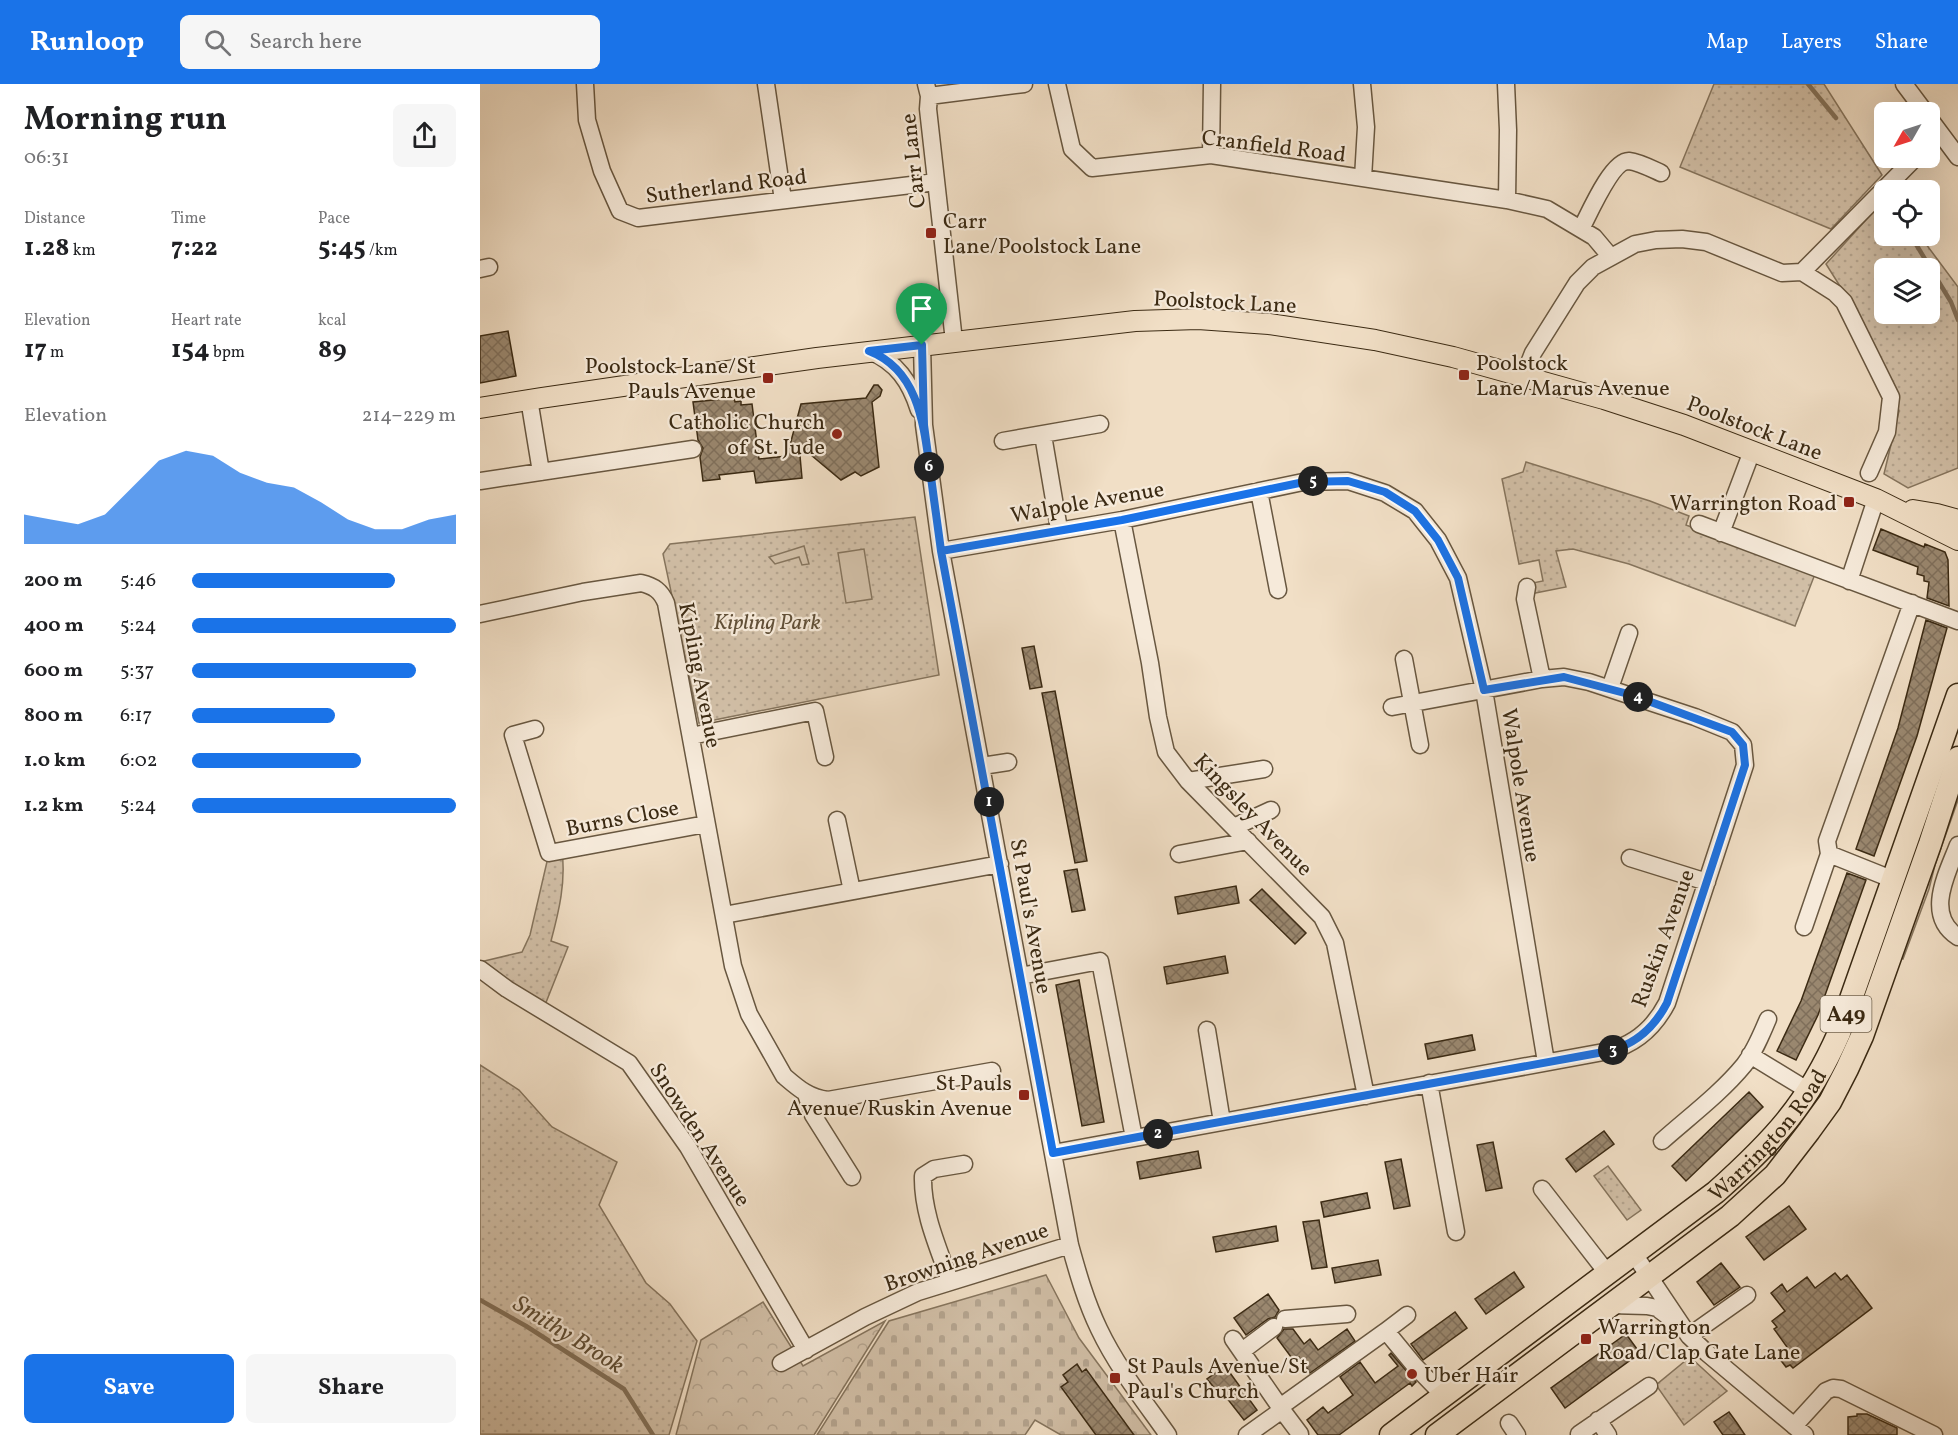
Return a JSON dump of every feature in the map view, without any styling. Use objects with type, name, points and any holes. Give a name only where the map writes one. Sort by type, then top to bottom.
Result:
[{"type":"highway","name":"Warrington Road","points":[[1391,1435],[1716,1192],[1787,1123],[1825,1066],[1839,1033],[1958,696]]},
{"type":"highway","name":"Warrington Road","points":[[1437,1435],[1722,1222],[1775,1174],[1830,1102],[1862,1036],[1958,758]]},
{"type":"main road","name":"Poolstock Lane","points":[[480,408],[529,399],[869,351],[1135,321],[1197,319],[1269,324],[1375,340],[1453,357],[1604,399],[1752,451],[1876,499],[1958,535]]},
{"type":"main road","points":[[1895,507],[1942,505],[1958,507]]},
{"type":"street","name":"Sutherland Road","points":[[585,84],[587,120],[602,171],[620,211],[638,218],[936,182]]},
{"type":"street","points":[[766,84],[783,200]]},
{"type":"street","points":[[927,90],[1024,84]]},
{"type":"street","name":"Cranfield Road","points":[[1057,84],[1072,149],[1092,168],[1211,155],[1507,200],[1547,209],[1594,237],[1610,256]]},
{"type":"street","points":[[1211,155],[1212,84]]},
{"type":"street","points":[[1362,84],[1366,127],[1363,178]]},
{"type":"street","points":[[1506,84],[1507,200]]},
{"type":"street","points":[[1904,84],[1918,102]]},
{"type":"street","name":"Carr Lane","points":[[927,90],[954,341]]},
{"type":"street","points":[[1940,143],[1958,157]]},
{"type":"street","points":[[1581,229],[1611,173],[1619,165],[1630,161],[1661,173]]},
{"type":"street","points":[[1802,272],[1905,168]]},
{"type":"street","points":[[1524,376],[1533,352],[1577,283],[1593,267],[1635,244],[1682,239],[1706,242],[1782,273],[1802,272],[1835,293],[1844,302],[1891,397],[1887,432],[1869,473]]},
{"type":"street","name":"St Paul's Avenue","points":[[922,345],[924,425],[941,551],[1070,1245],[1084,1293],[1100,1331],[1122,1370],[1168,1435]]},
{"type":"street","points":[[869,351],[888,361],[909,384],[924,425]]},
{"type":"street","points":[[529,399],[541,472]]},
{"type":"street","points":[[1003,441],[1101,424]]},
{"type":"street","points":[[1043,435],[1059,529]]},
{"type":"street","points":[[480,481],[693,449]]},
{"type":"street","points":[[1721,532],[1752,451]]},
{"type":"street","name":"Walpole Avenue","points":[[941,551],[1122,520],[1304,482],[1348,481],[1385,492],[1415,511],[1438,540],[1458,578],[1484,690],[1546,1062]]},
{"type":"street","points":[[1259,491],[1278,590]]},
{"type":"street","points":[[1849,581],[1876,499]]},
{"type":"street","name":"Kingsley Avenue","points":[[1122,520],[1166,752],[1188,781],[1322,917],[1335,943],[1366,1096]]},
{"type":"street","points":[[1699,524],[1958,621]]},
{"type":"street","name":"Kipling Avenue","points":[[480,614],[641,583],[650,585],[663,595],[733,966],[749,1014],[784,1076],[806,1094]]},
{"type":"street","points":[[1527,587],[1525,599],[1542,679]]},
{"type":"street","points":[[1804,927],[1829,854],[1827,841],[1912,603]]},
{"type":"street","points":[[1610,688],[1629,633]]},
{"type":"street","points":[[1404,659],[1420,745]]},
{"type":"street","name":"Ruskin Avenue","points":[[1053,1153],[1618,1049],[1639,1038],[1657,1021],[1667,1003],[1745,765],[1743,745],[1732,732],[1695,717],[1610,688],[1564,677],[1542,679],[1392,707]]},
{"type":"street","points":[[691,736],[815,711],[825,757]]},
{"type":"street","name":"Burns Close","points":[[535,729],[513,735],[549,853],[706,824]]},
{"type":"street","points":[[982,766],[1008,762]]},
{"type":"street","points":[[1188,781],[1264,769]]},
{"type":"street","points":[[1234,827],[1271,810]]},
{"type":"street","points":[[837,820],[852,891]]},
{"type":"street","points":[[1179,854],[1248,841]]},
{"type":"street","points":[[1958,845],[1939,904],[1943,923],[1951,933],[1958,937]]},
{"type":"street","points":[[1829,854],[1894,880]]},
{"type":"street","points":[[1630,858],[1707,882]]},
{"type":"street","points":[[724,915],[1000,864]]},
{"type":"street","points":[[1020,976],[1100,961],[1134,1138]]},
{"type":"street","name":"Snowden Avenue","points":[[480,969],[507,989],[629,1063],[688,1147],[806,1350]]},
{"type":"street","points":[[1662,1141],[1711,1098],[1743,1065],[1768,1019]]},
{"type":"street","points":[[1207,1030],[1222,1122]]},
{"type":"street","points":[[1750,1055],[1809,1092]]},
{"type":"street","points":[[806,1094],[828,1100],[992,1071]]},
{"type":"street","points":[[1429,1083],[1456,1232]]},
{"type":"street","points":[[806,1094],[813,1115],[852,1177]]},
{"type":"street","points":[[950,1281],[931,1224],[923,1191],[923,1176],[934,1169],[964,1164]]},
{"type":"street","points":[[1542,1189],[1608,1274]]},
{"type":"street","name":"Browning Avenue","points":[[781,1363],[895,1302],[950,1281],[1070,1245]]},
{"type":"street","points":[[1634,1254],[1685,1331]]},
{"type":"street","points":[[1685,1331],[1747,1295]]},
{"type":"street","points":[[1610,1305],[1658,1308],[1707,1353],[1799,1430],[1826,1391],[1833,1388],[1841,1389],[1934,1435]]},
{"type":"street","points":[[1300,1434],[1238,1345],[1280,1323],[1347,1314]]},
{"type":"street","points":[[1247,1435],[1407,1315]]},
{"type":"street","points":[[1386,1331],[1444,1396]]},
{"type":"street","points":[[1579,1434],[1649,1386]]},
{"type":"street","points":[[1598,1420],[1608,1435]]},
{"type":"green space","points":[[1714,84],[1824,84],[1874,162],[1874,168],[1878,168],[1882,175],[1874,180],[1874,183],[1831,229],[1680,167]]},
{"type":"green space","points":[[1874,211],[1874,246],[1927,246],[1936,258],[1874,258],[1874,324],[1940,324],[1940,263],[1958,287],[1958,468],[1908,488],[1884,474],[1899,411],[1886,369],[1850,302],[1826,264]]},
{"type":"green space","points":[[1526,462],[1650,501],[1689,516],[1686,525],[1815,574],[1795,626],[1629,564],[1573,549],[1556,551],[1566,587],[1525,595],[1523,585],[1543,581],[1539,560],[1519,564],[1502,479],[1523,472]]},
{"type":"green space","name":"Kipling Park","points":[[915,517],[939,675],[699,723],[663,554],[670,544]]},
{"type":"green space","points":[[804,546],[809,564],[802,565],[799,557],[775,564],[769,557]]},
{"type":"green space","points":[[864,549],[872,599],[846,603],[838,553]]},
{"type":"green space","points":[[1958,788],[1958,800],[1903,959],[1899,957]]},
{"type":"green space","points":[[562,851],[562,885],[551,941],[568,947],[543,1010],[480,962],[522,952],[530,935],[549,853]]},
{"type":"green space","points":[[480,1065],[519,1090],[552,1127],[617,1162],[599,1205],[646,1283],[670,1304],[697,1341],[669,1435],[480,1434]]},
{"type":"green space","points":[[1608,1166],[1641,1210],[1627,1220],[1594,1176]]},
{"type":"green space","points":[[1046,1275],[1079,1338],[1151,1435],[1061,1435],[1035,1420],[1025,1435],[817,1435],[889,1321]]},
{"type":"green space","points":[[763,1302],[803,1366],[885,1321],[814,1435],[676,1435],[701,1340]]},
{"type":"green space","points":[[1690,1357],[1727,1391],[1684,1425],[1656,1385]]},
{"type":"building","points":[[508,331],[516,376],[480,383],[480,336]]},
{"type":"building","points":[[874,385],[878,385],[882,390],[880,396],[872,402],[879,467],[861,476],[855,472],[841,480],[799,445],[802,478],[756,483],[754,471],[719,475],[720,479],[703,481],[700,457],[703,448],[698,440],[693,402],[734,398],[735,402],[741,401],[741,405],[752,404],[759,459],[787,456],[801,404],[866,398]]},
{"type":"building","points":[[1881,529],[1924,547],[1925,544],[1945,552],[1948,560],[1949,606],[1927,598],[1929,582],[1924,581],[1924,576],[1917,574],[1918,567],[1873,550]]},
{"type":"building","points":[[1926,620],[1947,628],[1917,736],[1874,856],[1856,849],[1898,728]]},
{"type":"building","points":[[1034,646],[1042,687],[1030,689],[1022,648]]},
{"type":"building","points":[[1055,691],[1087,861],[1075,863],[1042,693]]},
{"type":"building","points":[[1077,869],[1085,910],[1072,912],[1064,871]]},
{"type":"building","points":[[1847,873],[1866,880],[1818,1015],[1796,1060],[1777,1051],[1801,1001]]},
{"type":"building","points":[[1236,886],[1239,903],[1178,914],[1175,897]]},
{"type":"building","points":[[1262,889],[1306,933],[1295,944],[1250,900]]},
{"type":"building","points":[[1225,956],[1228,973],[1167,984],[1164,967]]},
{"type":"building","points":[[1079,980],[1104,1122],[1082,1126],[1056,985]]},
{"type":"building","points":[[1472,1035],[1475,1050],[1428,1059],[1425,1044]]},
{"type":"building","points":[[1749,1092],[1763,1107],[1686,1181],[1672,1166]]},
{"type":"building","points":[[1604,1131],[1614,1144],[1576,1172],[1566,1159]]},
{"type":"building","points":[[1493,1142],[1502,1188],[1486,1191],[1477,1145]]},
{"type":"building","points":[[1198,1151],[1201,1168],[1140,1179],[1137,1162]]},
{"type":"building","points":[[1401,1159],[1410,1206],[1394,1209],[1385,1162]]},
{"type":"building","points":[[1367,1193],[1370,1208],[1324,1217],[1321,1202]]},
{"type":"building","points":[[1789,1206],[1806,1229],[1764,1260],[1746,1237]]},
{"type":"building","points":[[1319,1220],[1327,1267],[1312,1269],[1303,1222]]},
{"type":"building","points":[[1276,1226],[1278,1241],[1216,1252],[1213,1237]]},
{"type":"building","points":[[1378,1260],[1381,1275],[1335,1283],[1332,1268]]},
{"type":"building","points":[[1721,1263],[1740,1287],[1714,1305],[1697,1282]]},
{"type":"building","points":[[1514,1272],[1524,1287],[1486,1314],[1475,1299]]},
{"type":"building","points":[[1835,1273],[1841,1280],[1847,1275],[1872,1308],[1793,1368],[1790,1365],[1786,1367],[1779,1358],[1782,1355],[1780,1352],[1787,1347],[1774,1329],[1777,1327],[1772,1321],[1785,1311],[1771,1293],[1782,1284],[1787,1292],[1807,1277],[1815,1288]]},
{"type":"building","points":[[1268,1294],[1279,1310],[1275,1317],[1268,1319],[1246,1335],[1234,1318]]},
{"type":"building","points":[[1455,1312],[1467,1328],[1423,1360],[1411,1344]]},
{"type":"building","points":[[1284,1329],[1293,1329],[1304,1344],[1310,1339],[1318,1350],[1347,1329],[1355,1341],[1310,1373],[1299,1357],[1294,1361],[1277,1338]]},
{"type":"building","points":[[1626,1334],[1640,1353],[1565,1408],[1551,1388]]},
{"type":"building","points":[[1391,1353],[1416,1382],[1412,1386],[1410,1383],[1339,1435],[1318,1435],[1307,1420],[1323,1407],[1328,1413],[1353,1395],[1340,1377],[1360,1362],[1375,1383],[1398,1366],[1389,1355]]},
{"type":"building","points":[[1077,1364],[1082,1372],[1086,1369],[1134,1435],[1096,1435],[1061,1387],[1068,1382],[1063,1375]]},
{"type":"building","points":[[1225,1366],[1257,1410],[1244,1420],[1219,1388],[1216,1390],[1207,1379]]},
{"type":"building","points":[[1729,1412],[1745,1435],[1723,1435],[1714,1422]]},
{"type":"building","points":[[1857,1414],[1867,1414],[1897,1428],[1897,1435],[1848,1435],[1848,1417],[1857,1416]]},
{"type":"waterway","points":[[1808,84],[1836,118]]},
{"type":"waterway","points":[[1917,246],[1951,302],[1958,320]]},
{"type":"waterway","name":"Smithy Brook","points":[[480,1300],[526,1326],[624,1389],[653,1435]]},
{"type":"place","name":"Carr Lane/Poolstock Lane","points":[[931,233]]},
{"type":"place","name":"Poolstock Lane/Marus Avenue","points":[[1464,375]]},
{"type":"place","name":"Poolstock Lane/St Pauls Avenue","points":[[768,378]]},
{"type":"place","name":"Catholic Church of St. Jude","points":[[837,434]]},
{"type":"place","name":"Warrington Road","points":[[1849,502]]},
{"type":"place","name":"St Pauls Avenue/Ruskin Avenue","points":[[1024,1095]]},
{"type":"place","name":"Warrington Road/Clap Gate Lane","points":[[1586,1339]]},
{"type":"place","name":"Uber Hair","points":[[1412,1374]]},
{"type":"place","name":"St Pauls Avenue/St Paul's Church","points":[[1115,1378]]},
{"type":"route","points":[[922,345],[869,351],[879,355],[898,369],[913,392],[924,425],[941,551],[1122,520],[1304,482],[1348,481],[1385,492],[1415,511],[1438,540],[1458,578],[1484,690],[1564,677],[1632,695],[1732,732],[1743,745],[1745,765],[1667,1003],[1657,1021],[1639,1038],[1609,1051],[1450,1078],[1366,1096],[1053,1153],[941,551],[933,497],[924,425],[922,345]]}]
